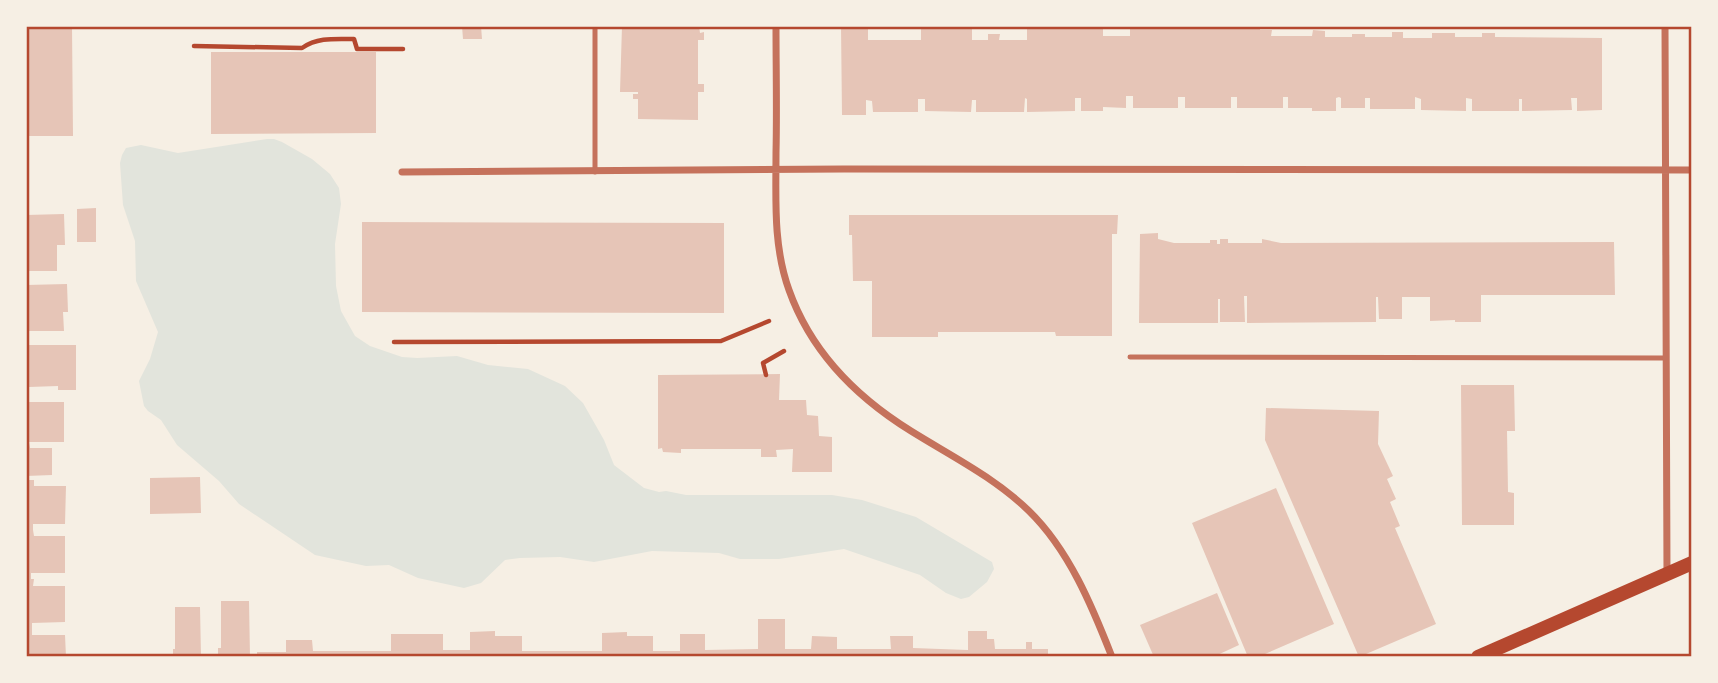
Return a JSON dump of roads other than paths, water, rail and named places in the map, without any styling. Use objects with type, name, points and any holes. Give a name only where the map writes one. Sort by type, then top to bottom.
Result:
[{"type":"main road","points":[[1478,657],[1692,564]]},
{"type":"street","points":[[776,26],[778,240],[788,289],[799,315],[830,365],[853,389],[878,410],[987,476],[1030,511],[1068,561],[1112,657]]},
{"type":"street","points":[[1665,26],[1667,574]]},
{"type":"street","points":[[402,172],[1692,170]]},
{"type":"lane","points":[[595,26],[595,172]]},
{"type":"lane","points":[[1130,357],[1665,358]]}]
